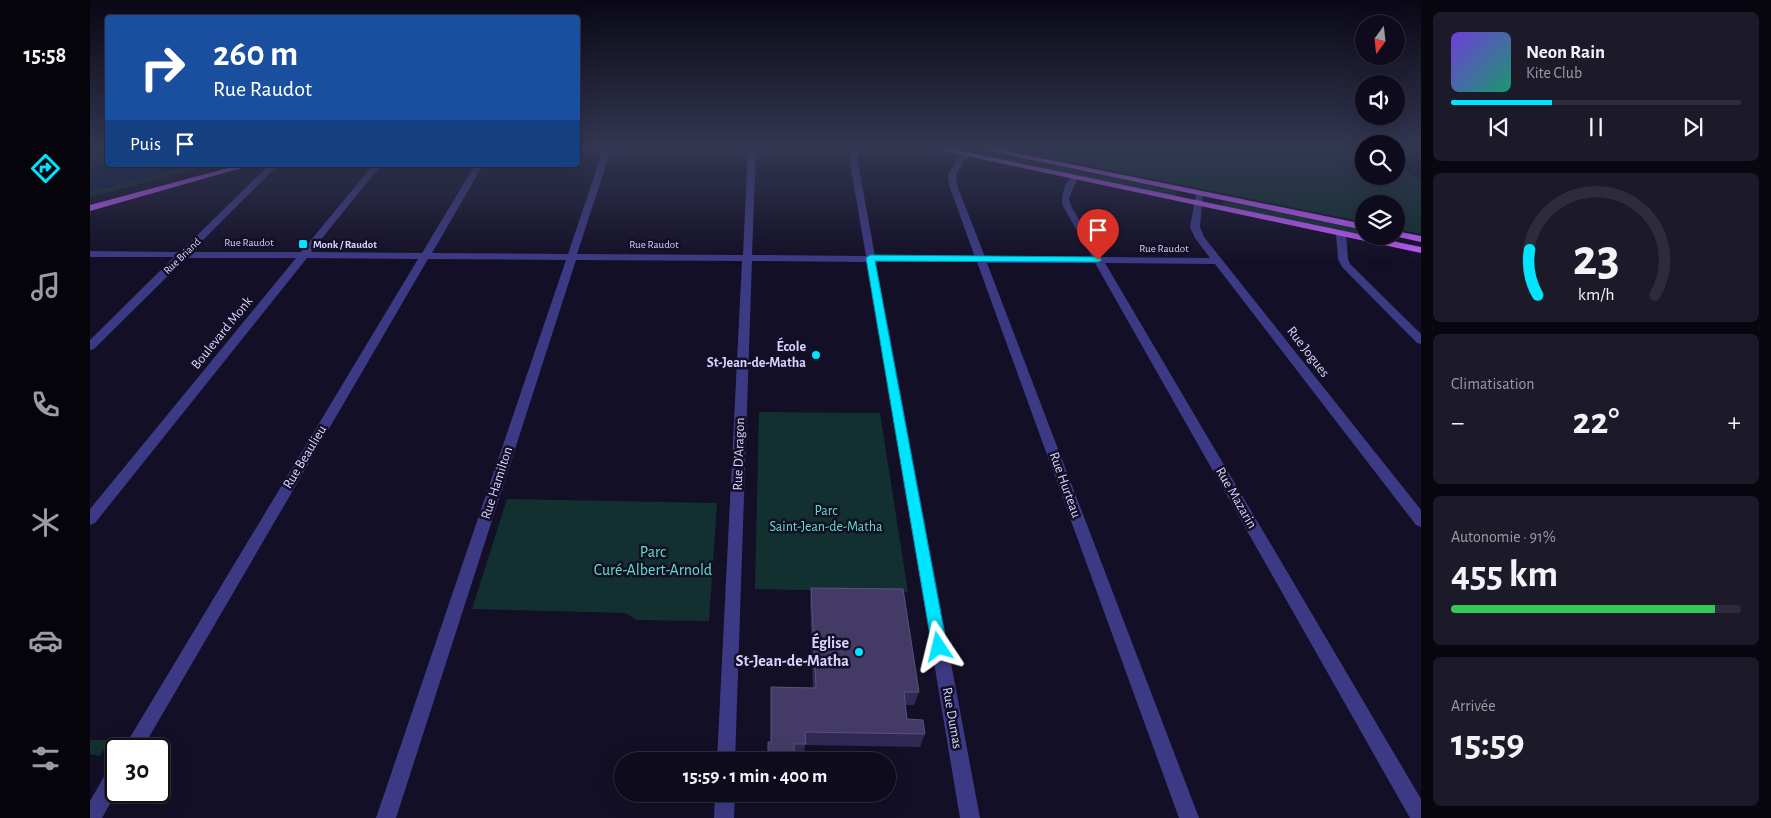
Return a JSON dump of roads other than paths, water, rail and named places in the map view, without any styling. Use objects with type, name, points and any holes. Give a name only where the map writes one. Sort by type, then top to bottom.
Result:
[{"type":"main road","points":[[90,200],[146,185]]},
{"type":"main road","points":[[90,208],[174,185]]},
{"type":"main road","points":[[1117,185],[1355,225]]},
{"type":"main road","points":[[1133,185],[1199,199],[1341,234],[1421,250]]},
{"type":"main road","points":[[1405,236],[1421,239]]},
{"type":"street","name":"Rue Briand","points":[[90,346],[254,185]]},
{"type":"street","name":"Boulevard Monk","points":[[90,520],[361,185]]},
{"type":"street","name":"Rue Beaulieu","points":[[139,738],[467,185]]},
{"type":"street","name":"Rue Hamilton","points":[[386,818],[595,185]]},
{"type":"street","name":"Rue D'Aragon","points":[[726,752],[751,185]]},
{"type":"street","name":"Rue Dumas","points":[[858,185],[970,818]]},
{"type":"street","name":"Rue Hurteau","points":[[953,185],[1189,818]]},
{"type":"street","name":"Rue Mazarin","points":[[1071,185],[1065,202],[1421,818]]},
{"type":"street","name":"Rue Jogues","points":[[1199,199],[1196,230],[1421,521]]},
{"type":"street","points":[[1341,234],[1343,259],[1346,265],[1421,340]]},
{"type":"street","name":"Rue Raudot","points":[[90,254],[1218,260]]},
{"type":"street","points":[[90,818],[105,793]]},
{"type":"street","points":[[724,802],[724,818]]},
{"type":"water","points":[[90,185],[116,185],[90,192]]},
{"type":"place","name":"Monk / Raudot","points":[[303,244]]},
{"type":"place","name":"École St-Jean-de-Matha","points":[[816,355]]},
{"type":"place","name":"Église St-Jean-de-Matha","points":[[859,652]]},
{"type":"park label","name":"Parc Saint-Jean-de-Matha","points":[[826,520]]},
{"type":"park label","name":"Parc Curé-Albert-Arnold","points":[[653,561]]}]
